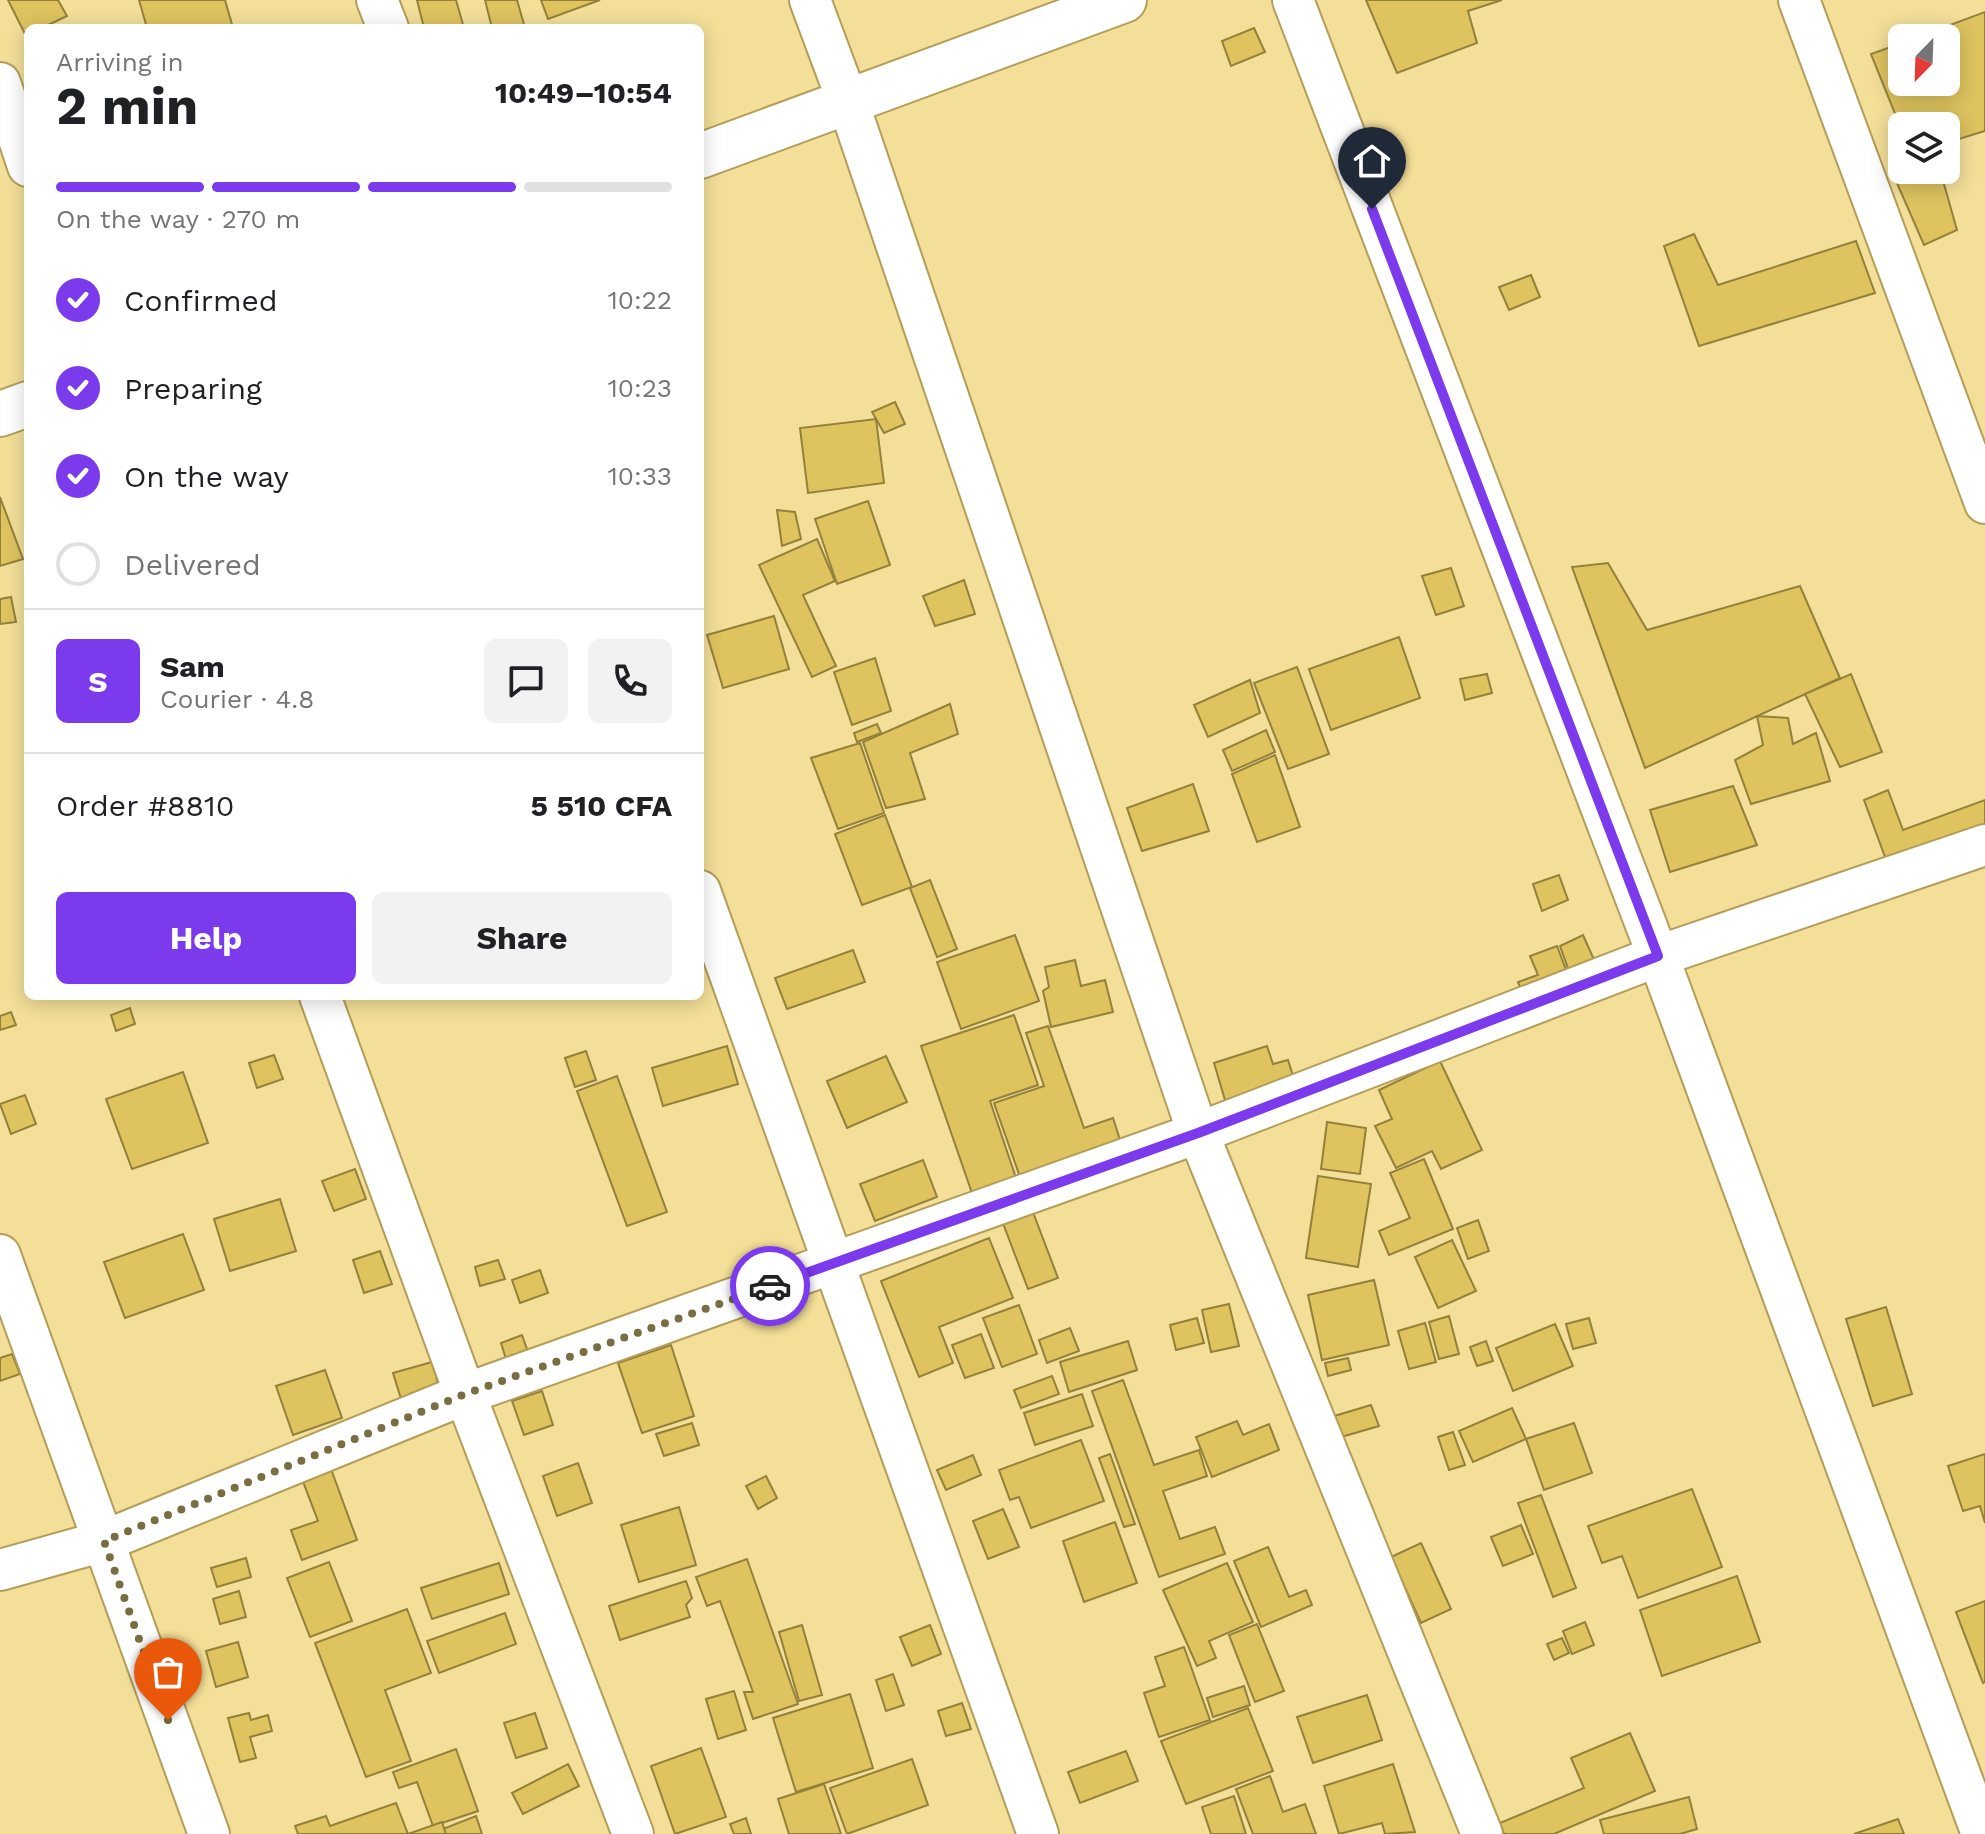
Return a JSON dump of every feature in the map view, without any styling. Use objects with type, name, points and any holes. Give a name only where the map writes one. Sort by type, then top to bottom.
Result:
[{"type":"street","points":[[377,0],[386,24]]},
{"type":"street","points":[[810,0],[848,102],[1198,1133],[1482,1834]]},
{"type":"street","points":[[704,155],[1124,0]]},
{"type":"street","points":[[1293,0],[1658,956],[1982,1834]]},
{"type":"street","points":[[1799,0],[1985,503]]},
{"type":"street","points":[[0,83],[24,154]]},
{"type":"street","points":[[0,414],[24,405]]},
{"type":"street","points":[[0,1570],[104,1541],[465,1394],[1198,1133],[1658,956],[1985,845]]},
{"type":"street","points":[[704,902],[1038,1834]]},
{"type":"street","points":[[321,1000],[465,1394],[633,1834]]},
{"type":"street","points":[[0,1255],[209,1834]]},
{"type":"building","points":[[8,0],[58,0],[67,16],[50,24],[24,24],[24,32]]},
{"type":"building","points":[[139,0],[225,0],[232,24],[146,24]]},
{"type":"building","points":[[417,0],[456,0],[463,24],[423,24]]},
{"type":"building","points":[[485,0],[517,0],[524,24],[491,24]]},
{"type":"building","points":[[541,0],[600,0],[548,19]]},
{"type":"building","points":[[1366,0],[1502,0],[1468,11],[1477,43],[1397,73]]},
{"type":"building","points":[[1985,12],[1985,131],[1960,139],[1960,112],[1894,112],[1871,54],[1888,48],[1888,96],[1960,96],[1960,24],[1953,24]]},
{"type":"building","points":[[1254,28],[1265,52],[1231,66],[1222,41]]},
{"type":"building","points":[[1897,184],[1944,184],[1957,230],[1924,245]]},
{"type":"building","points":[[1694,234],[1718,285],[1856,241],[1875,293],[1699,346],[1664,246]]},
{"type":"building","points":[[1531,275],[1540,297],[1509,310],[1499,287]]},
{"type":"building","points":[[895,402],[905,424],[884,433],[872,412]]},
{"type":"building","points":[[876,419],[884,483],[808,493],[800,428]]},
{"type":"building","points":[[0,497],[23,559],[0,566]]},
{"type":"building","points":[[868,501],[890,565],[837,584],[815,519]]},
{"type":"building","points":[[777,510],[795,512],[801,539],[782,546]]},
{"type":"building","points":[[817,539],[835,581],[803,595],[836,666],[812,677],[759,565]]},
{"type":"building","points":[[1608,563],[1647,630],[1800,586],[1840,678],[1645,768],[1572,567]]},
{"type":"building","points":[[1451,568],[1464,606],[1436,615],[1422,576]]},
{"type":"building","points":[[964,580],[975,614],[935,626],[923,596]]},
{"type":"building","points":[[11,597],[16,622],[0,624],[0,599]]},
{"type":"building","points":[[774,616],[789,669],[723,688],[707,635]]},
{"type":"building","points":[[1399,637],[1420,698],[1331,730],[1309,669]]},
{"type":"building","points":[[875,658],[891,711],[852,725],[834,672]]},
{"type":"building","points":[[1297,667],[1329,754],[1288,769],[1254,683]]},
{"type":"building","points":[[1487,674],[1492,693],[1465,700],[1460,679]]},
{"type":"building","points":[[1851,674],[1882,752],[1840,767],[1805,694]]},
{"type":"building","points":[[1250,680],[1260,713],[1208,737],[1194,705]]},
{"type":"building","points":[[950,704],[958,734],[910,753],[925,799],[886,808],[863,742]]},
{"type":"building","points":[[1757,716],[1788,718],[1793,744],[1816,733],[1830,781],[1751,804],[1735,760],[1763,745]]},
{"type":"building","points":[[877,724],[881,733],[857,742],[854,733]]},
{"type":"building","points":[[1266,730],[1275,752],[1232,771],[1223,750]]},
{"type":"building","points":[[860,743],[884,813],[838,829],[811,758]]},
{"type":"building","points":[[1275,755],[1300,827],[1257,842],[1232,774]]},
{"type":"building","points":[[1193,784],[1209,831],[1142,851],[1127,808]]},
{"type":"building","points":[[1733,786],[1757,845],[1670,872],[1650,810]]},
{"type":"building","points":[[1888,790],[1903,830],[1985,800],[1985,829],[1888,865],[1864,800]]},
{"type":"building","points":[[885,815],[912,887],[862,905],[835,834]]},
{"type":"building","points":[[1559,875],[1568,900],[1542,911],[1533,884]]},
{"type":"building","points":[[930,880],[957,949],[937,957],[910,888]]},
{"type":"building","points":[[1015,935],[1039,1001],[961,1029],[937,962]]},
{"type":"building","points":[[1583,935],[1595,962],[1570,974],[1560,946]]},
{"type":"building","points":[[1557,946],[1569,978],[1523,995],[1518,982],[1538,975],[1530,956]]},
{"type":"building","points":[[853,950],[865,982],[787,1009],[775,978]]},
{"type":"building","points":[[1075,960],[1081,986],[1105,980],[1113,1012],[1051,1027],[1043,991],[1049,987],[1045,967]]},
{"type":"building","points":[[130,1008],[135,1024],[116,1031],[111,1015]]},
{"type":"building","points":[[11,1012],[16,1025],[0,1030],[0,1016]]},
{"type":"building","points":[[1014,1015],[1038,1085],[990,1101],[1017,1181],[973,1196],[921,1046]]},
{"type":"building","points":[[1048,1026],[1084,1128],[1113,1118],[1121,1143],[1020,1177],[994,1103],[1044,1086],[1026,1033]]},
{"type":"building","points":[[727,1046],[738,1084],[663,1106],[652,1068]]},
{"type":"building","points":[[1267,1046],[1273,1064],[1288,1060],[1294,1079],[1225,1100],[1214,1063]]},
{"type":"building","points":[[586,1051],[596,1080],[575,1087],[565,1058]]},
{"type":"building","points":[[274,1055],[283,1079],[257,1088],[249,1063]]},
{"type":"building","points":[[886,1056],[907,1102],[847,1128],[827,1081]]},
{"type":"building","points":[[1440,1061],[1482,1150],[1441,1169],[1432,1151],[1396,1168],[1375,1126],[1392,1119],[1379,1090]]},
{"type":"building","points":[[183,1072],[208,1143],[132,1169],[106,1099]]},
{"type":"building","points":[[617,1076],[667,1212],[627,1226],[577,1091]]},
{"type":"building","points":[[25,1095],[36,1124],[11,1134],[0,1104]]},
{"type":"building","points":[[1327,1122],[1366,1128],[1360,1174],[1321,1169]]},
{"type":"building","points":[[1424,1159],[1453,1229],[1389,1255],[1379,1231],[1410,1218],[1390,1173]]},
{"type":"building","points":[[923,1160],[937,1197],[875,1221],[860,1184]]},
{"type":"building","points":[[355,1169],[366,1199],[334,1211],[322,1181]]},
{"type":"building","points":[[1318,1176],[1371,1184],[1358,1267],[1306,1258]]},
{"type":"building","points":[[280,1199],[296,1251],[230,1271],[214,1219]]},
{"type":"building","points":[[1031,1207],[1058,1278],[1028,1289],[1001,1218]]},
{"type":"building","points":[[1478,1220],[1489,1251],[1468,1259],[1457,1228]]},
{"type":"building","points":[[183,1234],[204,1290],[125,1318],[104,1262]]},
{"type":"building","points":[[989,1238],[1013,1298],[939,1327],[953,1363],[919,1377],[881,1281]]},
{"type":"building","points":[[1452,1240],[1476,1291],[1438,1308],[1415,1257]]},
{"type":"building","points":[[380,1251],[392,1284],[364,1293],[353,1260]]},
{"type":"building","points":[[498,1260],[505,1279],[480,1286],[475,1267]]},
{"type":"building","points":[[540,1270],[548,1293],[520,1303],[512,1280]]},
{"type":"building","points":[[1374,1280],[1389,1345],[1322,1360],[1308,1295]]},
{"type":"building","points":[[1229,1304],[1239,1346],[1211,1352],[1202,1310]]},
{"type":"building","points":[[1019,1305],[1037,1354],[1002,1367],[983,1318]]},
{"type":"building","points":[[1886,1307],[1912,1394],[1873,1406],[1846,1319]]},
{"type":"building","points":[[1449,1316],[1459,1354],[1439,1359],[1429,1322]]},
{"type":"building","points":[[1197,1318],[1204,1343],[1176,1350],[1170,1325]]},
{"type":"building","points":[[1589,1318],[1596,1343],[1573,1349],[1566,1324]]},
{"type":"building","points":[[1425,1323],[1436,1362],[1409,1369],[1398,1331]]},
{"type":"building","points":[[1555,1324],[1573,1366],[1513,1391],[1496,1348]]},
{"type":"building","points":[[1070,1328],[1079,1351],[1047,1363],[1039,1340]]},
{"type":"building","points":[[981,1334],[994,1368],[965,1378],[952,1345]]},
{"type":"building","points":[[522,1335],[528,1352],[506,1359],[501,1343]]},
{"type":"building","points":[[1128,1341],[1137,1370],[1069,1392],[1060,1362]]},
{"type":"building","points":[[1486,1341],[1493,1361],[1477,1366],[1470,1347]]},
{"type":"building","points":[[671,1345],[694,1416],[642,1433],[618,1363]]},
{"type":"building","points":[[12,1354],[20,1374],[0,1381],[0,1358]]},
{"type":"building","points":[[1348,1358],[1351,1370],[1328,1376],[1325,1363]]},
{"type":"building","points":[[432,1362],[439,1387],[401,1399],[393,1373]]},
{"type":"building","points":[[325,1370],[342,1418],[293,1435],[276,1386]]},
{"type":"building","points":[[1052,1376],[1059,1394],[1021,1408],[1014,1390]]},
{"type":"building","points":[[1123,1380],[1154,1465],[1199,1450],[1207,1476],[1163,1491],[1180,1539],[1215,1527],[1225,1554],[1159,1577],[1092,1391]]},
{"type":"building","points":[[542,1391],[553,1425],[524,1435],[512,1401]]},
{"type":"building","points":[[1082,1394],[1093,1426],[1035,1445],[1024,1413]]},
{"type":"building","points":[[1371,1405],[1379,1426],[1338,1438],[1331,1417]]},
{"type":"building","points":[[1512,1408],[1526,1439],[1473,1462],[1459,1431]]},
{"type":"building","points":[[1237,1421],[1243,1435],[1269,1424],[1279,1450],[1212,1477],[1196,1437]]},
{"type":"building","points":[[692,1423],[699,1445],[664,1456],[656,1434]]},
{"type":"building","points":[[1574,1423],[1592,1473],[1544,1490],[1526,1439]]},
{"type":"building","points":[[1453,1432],[1465,1465],[1449,1470],[1438,1437]]},
{"type":"building","points":[[1081,1440],[1104,1501],[1031,1528],[1019,1497],[1010,1500],[999,1470]]},
{"type":"building","points":[[1110,1454],[1135,1524],[1124,1527],[1099,1458]]},
{"type":"building","points":[[1985,1454],[1985,1523],[1980,1506],[1963,1511],[1948,1466]]},
{"type":"building","points":[[973,1455],[981,1475],[946,1490],[937,1470]]},
{"type":"building","points":[[578,1463],[592,1503],[557,1516],[543,1476]]},
{"type":"building","points":[[331,1469],[357,1540],[302,1560],[291,1530],[318,1521],[302,1479]]},
{"type":"building","points":[[766,1476],[777,1498],[758,1509],[746,1486]]},
{"type":"building","points":[[1692,1489],[1722,1567],[1638,1598],[1622,1556],[1602,1563],[1588,1526]]},
{"type":"building","points":[[1541,1495],[1576,1588],[1553,1597],[1518,1503]]},
{"type":"building","points":[[679,1507],[696,1565],[639,1582],[621,1525]]},
{"type":"building","points":[[1003,1509],[1019,1547],[988,1559],[973,1521]]},
{"type":"building","points":[[1115,1522],[1137,1583],[1084,1602],[1063,1541]]},
{"type":"building","points":[[1521,1525],[1533,1554],[1503,1566],[1491,1537]]},
{"type":"building","points":[[1421,1543],[1451,1609],[1421,1623],[1391,1557]]},
{"type":"building","points":[[1268,1547],[1289,1597],[1306,1590],[1312,1605],[1261,1627],[1234,1561]]},
{"type":"building","points":[[246,1558],[251,1577],[217,1587],[211,1568]]},
{"type":"building","points":[[747,1559],[798,1704],[753,1719],[744,1692],[753,1692],[720,1601],[707,1606],[696,1577]]},
{"type":"building","points":[[329,1562],[352,1621],[310,1637],[287,1578]]},
{"type":"building","points":[[499,1563],[509,1594],[432,1619],[421,1588]]},
{"type":"building","points":[[1227,1563],[1253,1622],[1209,1641],[1216,1658],[1197,1666],[1163,1590]]},
{"type":"building","points":[[1737,1576],[1760,1642],[1662,1676],[1640,1610]]},
{"type":"building","points":[[686,1581],[692,1598],[686,1605],[690,1617],[620,1640],[609,1606]]},
{"type":"building","points":[[239,1591],[246,1617],[220,1624],[213,1599]]},
{"type":"building","points":[[1985,1601],[1985,1682],[1983,1683],[1956,1612]]},
{"type":"building","points":[[407,1609],[431,1673],[385,1690],[411,1761],[366,1777],[315,1643]]},
{"type":"building","points":[[505,1613],[516,1644],[439,1673],[427,1641]]},
{"type":"building","points":[[1585,1622],[1594,1645],[1572,1654],[1563,1631]]},
{"type":"building","points":[[1257,1624],[1284,1691],[1255,1702],[1229,1635]]},
{"type":"building","points":[[802,1625],[822,1695],[799,1701],[779,1632]]},
{"type":"building","points":[[930,1625],[941,1654],[912,1666],[900,1637]]},
{"type":"building","points":[[1562,1638],[1569,1653],[1554,1660],[1547,1644]]},
{"type":"building","points":[[238,1642],[248,1677],[216,1687],[206,1651]]},
{"type":"building","points":[[1184,1647],[1210,1720],[1159,1737],[1144,1693],[1165,1686],[1155,1657]]},
{"type":"building","points":[[893,1674],[904,1705],[886,1711],[876,1680]]},
{"type":"building","points":[[1244,1686],[1250,1705],[1213,1717],[1207,1698]]},
{"type":"building","points":[[734,1691],[746,1730],[718,1739],[706,1699]]},
{"type":"building","points":[[850,1694],[873,1768],[796,1792],[773,1718]]},
{"type":"building","points":[[1367,1695],[1382,1740],[1313,1763],[1297,1717]]},
{"type":"building","points":[[962,1703],[971,1729],[946,1736],[938,1711]]},
{"type":"building","points":[[1248,1708],[1273,1771],[1186,1804],[1161,1741]]},
{"type":"building","points":[[249,1713],[251,1720],[268,1715],[272,1731],[250,1737],[256,1758],[240,1762],[228,1718]]},
{"type":"building","points":[[535,1713],[547,1748],[516,1758],[504,1723]]},
{"type":"building","points":[[1630,1733],[1655,1791],[1554,1834],[1504,1834],[1500,1823],[1584,1788],[1571,1758]]},
{"type":"building","points":[[701,1748],[726,1817],[675,1834],[651,1766]]},
{"type":"building","points":[[456,1749],[478,1811],[433,1826],[417,1782],[399,1788],[393,1772]]},
{"type":"building","points":[[1126,1751],[1138,1781],[1080,1803],[1068,1772]]},
{"type":"building","points":[[912,1759],[928,1805],[847,1834],[830,1788]]},
{"type":"building","points":[[568,1764],[579,1786],[523,1814],[512,1793]]},
{"type":"building","points":[[1393,1764],[1415,1832],[1385,1834],[1382,1823],[1339,1834],[1324,1786]]},
{"type":"building","points":[[1270,1776],[1283,1812],[1305,1804],[1316,1834],[1253,1834],[1236,1789]]},
{"type":"building","points":[[824,1784],[841,1834],[789,1834],[778,1799]]},
{"type":"building","points":[[1234,1796],[1246,1834],[1211,1834],[1202,1807]]},
{"type":"building","points":[[1689,1797],[1697,1829],[1680,1834],[1604,1834],[1600,1820]]},
{"type":"building","points":[[396,1803],[408,1834],[298,1834],[295,1826],[326,1816],[330,1826]]},
{"type":"building","points":[[476,1816],[482,1834],[435,1832]]},
{"type":"building","points":[[746,1818],[751,1834],[734,1834],[730,1824]]},
{"type":"building","points":[[1898,1819],[1904,1834],[1854,1834]]},
{"type":"building","points":[[442,1822],[446,1834],[408,1834]]},
{"type":"way so far","points":[[168,1720],[104,1541],[465,1394],[770,1286]]},
{"type":"route","points":[[770,1286],[1198,1133],[1658,956],[1372,209]]}]
